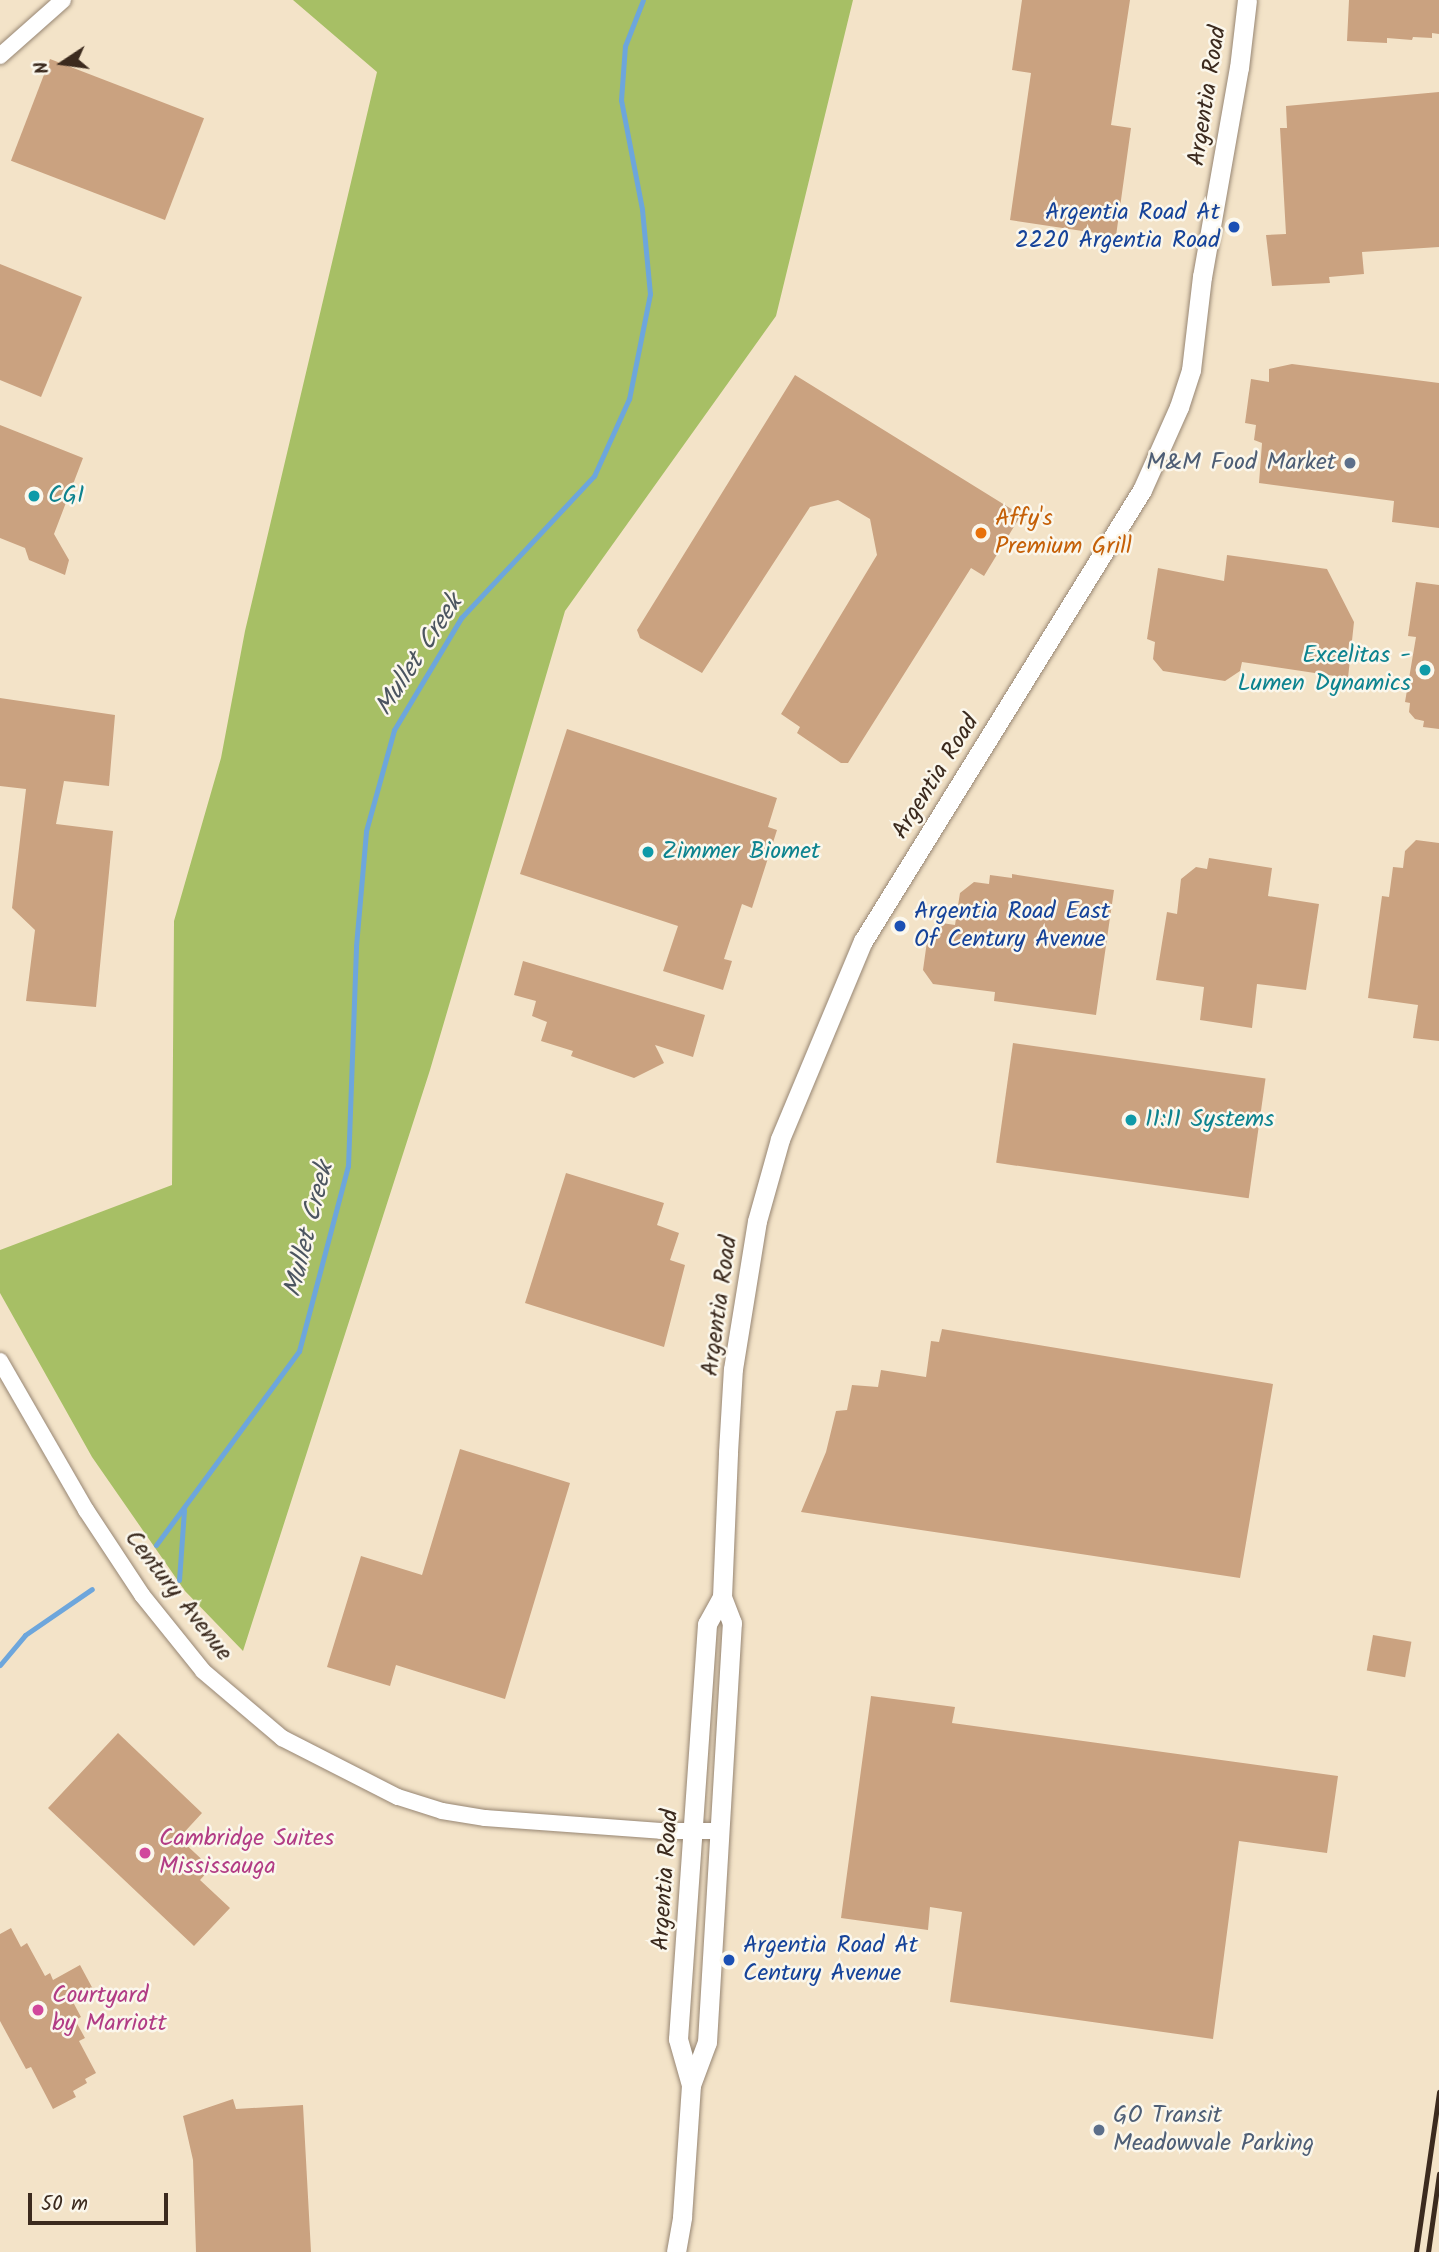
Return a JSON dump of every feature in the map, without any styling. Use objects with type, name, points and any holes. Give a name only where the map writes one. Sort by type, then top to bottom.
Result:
[{"type":"street","points":[[0,56],[62,0]]},
{"type":"street","name":"Argentia Road","points":[[676,2252],[691,2085],[707,2042],[732,1623],[722,1597],[733,1370],[757,1221],[780,1139],[863,941],[1142,490],[1179,407],[1191,370],[1202,277],[1234,99],[1247,0]]},
{"type":"street","name":"Century Avenue","points":[[0,1361],[86,1510],[142,1595],[203,1671],[282,1738],[398,1797],[442,1811],[485,1818],[719,1831]]},
{"type":"street","name":"Argentia Road","points":[[691,2085],[678,2039],[695,1831],[707,1624],[722,1597]]},
{"type":"green space","points":[[293,0],[853,0],[776,316],[565,611],[430,1070],[243,1651],[185,1591],[92,1457],[0,1293],[0,1250],[172,1185],[174,921],[221,758],[245,631],[377,72]]},
{"type":"building","points":[[1022,0],[1130,0],[1111,125],[1131,128],[1116,236],[1010,220],[1031,73],[1012,70]]},
{"type":"building","points":[[1349,0],[1439,0],[1439,34],[1432,33],[1432,38],[1413,37],[1412,40],[1387,38],[1387,43],[1347,41]]},
{"type":"building","points":[[50,59],[204,118],[165,220],[11,161]]},
{"type":"building","points":[[1439,92],[1439,247],[1362,252],[1364,274],[1329,277],[1330,283],[1272,286],[1266,235],[1286,234],[1280,128],[1287,128],[1286,106]]},
{"type":"building","points":[[0,264],[82,297],[41,397],[0,380]]},
{"type":"building","name":"M&M Food Market","points":[[1292,364],[1439,383],[1439,528],[1392,522],[1394,501],[1259,483],[1262,443],[1254,440],[1256,425],[1245,423],[1251,379],[1269,382],[1269,369]]},
{"type":"building","points":[[795,375],[1021,515],[984,576],[971,568],[848,763],[841,763],[797,733],[800,727],[781,714],[877,555],[870,519],[838,500],[810,507],[702,673],[640,638],[637,630]]},
{"type":"building","name":"CGI","points":[[0,425],[83,458],[54,534],[69,560],[65,575],[29,560],[25,548],[0,538]]},
{"type":"building","points":[[1227,555],[1327,569],[1354,622],[1348,678],[1242,662],[1240,671],[1225,681],[1163,671],[1153,659],[1155,642],[1147,639],[1158,568],[1224,581]]},
{"type":"building","name":"Excelitas - Lumen Dynamics","points":[[1416,582],[1439,585],[1439,729],[1423,727],[1424,721],[1415,719],[1409,712],[1410,703],[1405,702],[1416,637],[1408,636]]},
{"type":"building","points":[[0,698],[115,715],[109,786],[64,781],[56,824],[113,831],[96,1007],[26,1001],[35,930],[12,908],[26,789],[0,786]]},
{"type":"building","name":"Zimmer Biomet","points":[[567,729],[777,798],[768,827],[777,830],[752,908],[742,904],[724,959],[732,961],[723,990],[663,971],[678,926],[520,874]]},
{"type":"building","points":[[1416,840],[1439,843],[1439,1041],[1413,1038],[1418,1005],[1368,998],[1382,896],[1389,897],[1393,867],[1403,868],[1405,851]]},
{"type":"building","points":[[1209,858],[1272,868],[1268,896],[1319,904],[1306,990],[1257,984],[1252,1028],[1200,1020],[1204,987],[1156,980],[1167,912],[1177,914],[1181,879],[1196,867],[1207,869]]},
{"type":"building","points":[[1012,874],[1114,890],[1096,1015],[994,1001],[995,992],[933,984],[923,970],[928,934],[942,923],[955,925],[960,893],[974,882],[989,884],[990,875],[1012,878]]},
{"type":"building","points":[[523,961],[705,1015],[693,1057],[655,1045],[664,1063],[634,1078],[571,1056],[573,1051],[541,1041],[547,1022],[532,1016],[536,1001],[514,995]]},
{"type":"building","name":"11:11 Systems","points":[[1013,1043],[1266,1078],[1249,1198],[996,1163]]},
{"type":"building","points":[[566,1173],[664,1203],[657,1225],[679,1233],[670,1260],[685,1265],[664,1347],[525,1303]]},
{"type":"building","points":[[942,1329],[1273,1384],[1240,1578],[801,1512],[826,1452],[836,1411],[847,1410],[852,1385],[878,1387],[881,1370],[926,1377],[931,1341],[939,1342]]},
{"type":"building","points":[[460,1449],[570,1483],[505,1699],[396,1665],[390,1686],[327,1667],[361,1556],[422,1575]]},
{"type":"building","points":[[1373,1635],[1411,1642],[1405,1677],[1367,1670]]},
{"type":"building","points":[[871,1696],[955,1707],[952,1723],[1338,1776],[1327,1853],[1239,1841],[1213,2039],[950,2002],[962,1912],[930,1907],[928,1930],[841,1918]]},
{"type":"building","name":"Cambridge Suites Mississauga","points":[[118,1733],[202,1813],[179,1838],[211,1868],[200,1880],[230,1908],[194,1946],[48,1808]]},
{"type":"building","name":"Courtyard by Marriott","points":[[11,1928],[21,1947],[27,1943],[45,1976],[50,1973],[53,1980],[80,1965],[94,1991],[73,2002],[81,2017],[75,2020],[85,2038],[79,2041],[96,2073],[85,2079],[87,2083],[73,2091],[76,2097],[53,2109],[31,2067],[26,2069],[0,2021],[0,1934]]},
{"type":"building","points":[[233,2099],[236,2109],[303,2105],[311,2252],[196,2252],[193,2160],[183,2116]]},
{"type":"waterway","name":"Mullet Creek","points":[[156,1545],[299,1351],[348,1166],[356,946],[366,831],[394,730],[461,618],[594,476],[629,399],[650,294],[642,209],[621,100],[625,46],[643,0]]},
{"type":"waterway","points":[[179,1580],[184,1510]]},
{"type":"waterway","name":"Mullet Creek","points":[[0,1665],[25,1635],[92,1589]]},
{"type":"railway","points":[[1416,2252],[1439,2092]]},
{"type":"railway","points":[[1428,2252],[1439,2174]]},
{"type":"place","name":"Argentia Road At 2220 Argentia Road","points":[[1234,227]]},
{"type":"place","name":"M&M Food Market","points":[[1350,463]]},
{"type":"place","name":"CGI","points":[[34,496]]},
{"type":"place","name":"Affy's Premium Grill","points":[[981,533]]},
{"type":"place","name":"Excelitas - Lumen Dynamics","points":[[1425,670]]},
{"type":"place","name":"Zimmer Biomet","points":[[648,852]]},
{"type":"place","name":"Argentia Road East Of Century Avenue","points":[[900,926]]},
{"type":"place","name":"11:11 Systems","points":[[1131,1120]]},
{"type":"place","name":"Cambridge Suites Mississauga","points":[[145,1853]]},
{"type":"place","name":"Argentia Road At Century Avenue","points":[[729,1960]]},
{"type":"place","name":"Courtyard by Marriott","points":[[38,2010]]},
{"type":"place","name":"GO Transit Meadowvale Parking","points":[[1099,2130]]}]
